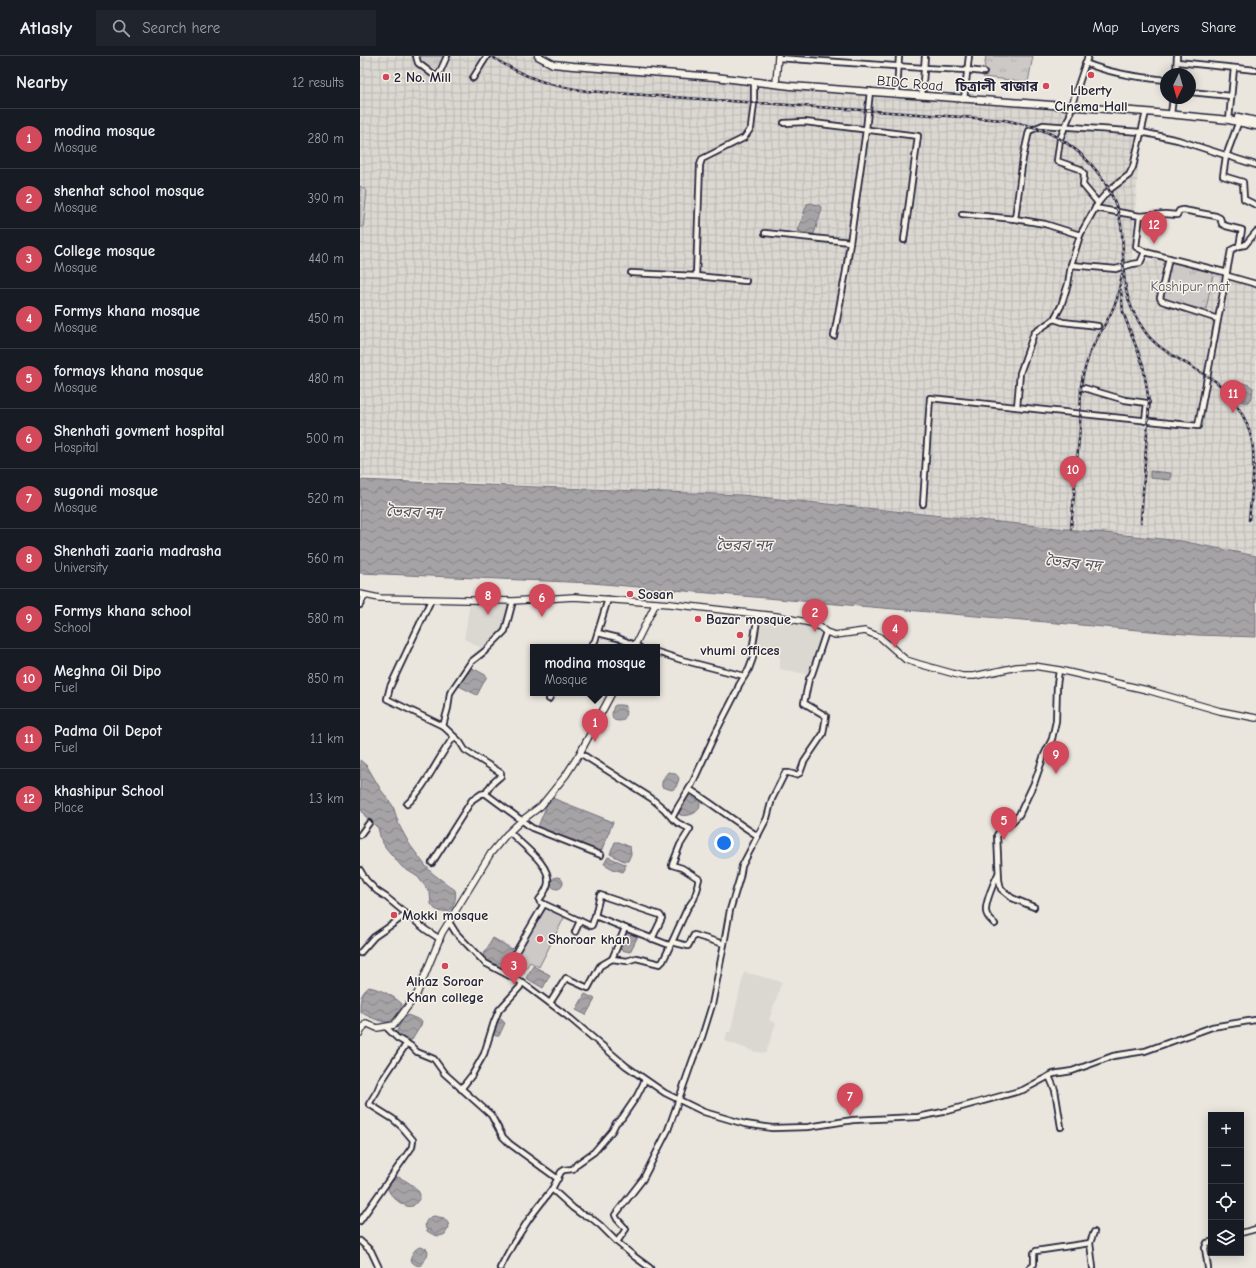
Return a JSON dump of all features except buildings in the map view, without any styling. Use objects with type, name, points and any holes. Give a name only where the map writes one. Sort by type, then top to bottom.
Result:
[{"type":"main road","name":"BIDC Road","points":[[538,56],[553,64],[715,77],[791,86],[897,92]]},
{"type":"main road","name":"BIDC Road","points":[[776,84],[790,83],[1172,112],[1230,117],[1256,121]]},
{"type":"main road","name":"BIDC Road","points":[[1072,105],[1146,112],[1172,112]]},
{"type":"main road","name":"BIDC Road","points":[[1230,117],[1256,125]]},
{"type":"street","points":[[416,56],[418,63],[435,76],[439,74],[447,56]]},
{"type":"street","points":[[473,78],[487,56]]},
{"type":"street","points":[[897,92],[899,56]]},
{"type":"street","points":[[922,94],[925,56]]},
{"type":"street","points":[[965,97],[969,56]]},
{"type":"street","points":[[1088,56],[1066,127],[1060,138],[1058,161],[1080,169],[1084,174],[1083,185],[1098,203]]},
{"type":"street","points":[[1176,68],[1177,56]]},
{"type":"street","points":[[776,84],[778,57],[984,72]]},
{"type":"street","points":[[1177,62],[1256,70]]},
{"type":"street","points":[[1086,63],[1100,69],[1133,77],[1160,79]]},
{"type":"street","points":[[1230,117],[1234,68]]},
{"type":"street","points":[[696,276],[700,165],[702,159],[744,138],[751,128],[754,103],[754,82]]},
{"type":"street","points":[[834,336],[846,271],[870,91]]},
{"type":"street","points":[[1196,93],[1231,96]]},
{"type":"street","points":[[1172,112],[1173,104]]},
{"type":"street","points":[[1017,407],[1020,373],[1034,333],[1054,319],[1061,306],[1080,235],[1098,203],[1109,190],[1129,175],[1133,167],[1146,112]]},
{"type":"street","points":[[1239,121],[1226,156],[1223,176],[1243,182],[1244,199],[1256,204]]},
{"type":"street","points":[[784,123],[804,122],[918,136],[904,240]]},
{"type":"street","points":[[1015,218],[1023,158],[1029,131],[1043,125],[1141,132],[1178,140],[1256,165]]},
{"type":"street","points":[[1095,208],[1140,216],[1165,214],[1177,215],[1179,211],[1183,210],[1216,216],[1220,218],[1222,224],[1242,230],[1239,246]]},
{"type":"street","points":[[962,214],[1015,218],[1044,224],[1080,235]]},
{"type":"street","points":[[1140,216],[1136,247],[1145,252],[1224,272],[1228,276],[1256,284]]},
{"type":"street","points":[[923,504],[930,398],[1198,426],[1231,250],[1244,245],[1256,232]]},
{"type":"street","points":[[765,233],[850,242]]},
{"type":"street","points":[[1071,265],[1116,269],[1140,263],[1145,252]]},
{"type":"street","points":[[1169,258],[1160,298],[1162,301],[1218,319]]},
{"type":"street","points":[[631,273],[696,276],[746,281]]},
{"type":"street","points":[[1054,319],[1063,322],[1098,326]]},
{"type":"street","points":[[1084,388],[1125,400],[1147,404],[1146,421]]},
{"type":"street","points":[[360,605],[362,595],[379,598],[513,601],[574,596],[776,616],[811,622],[826,632],[835,635],[865,631],[880,636],[906,660],[962,676],[974,676],[1017,667],[1034,666],[1059,670],[1147,690],[1220,711],[1256,718]]},
{"type":"street","points":[[592,644],[598,633],[608,599]]},
{"type":"street","points":[[431,600],[390,687],[387,699],[443,726],[460,742],[465,750],[502,774],[492,784],[486,793],[481,794],[472,800],[432,863]]},
{"type":"street","points":[[443,726],[450,693],[471,662],[485,651],[505,631],[513,601]]},
{"type":"street","points":[[637,644],[656,603]]},
{"type":"street","points":[[672,818],[701,766],[739,685],[749,669],[753,658],[752,651],[758,614]]},
{"type":"street","points":[[617,1242],[626,1229],[615,1215],[643,1179],[668,1130],[702,1037],[712,1005],[730,910],[742,866],[767,818],[772,799],[785,773],[789,772],[796,775],[800,773],[804,762],[823,734],[826,716],[804,703],[809,679],[826,632]]},
{"type":"street","points":[[598,633],[618,638],[630,644]]},
{"type":"street","points":[[660,653],[744,676]]},
{"type":"street","points":[[1034,907],[1012,898],[1001,889],[998,873],[997,835],[1002,828],[1008,826],[1019,815],[1052,739],[1056,721],[1059,670]]},
{"type":"street","points":[[360,1033],[366,1023],[377,1028],[394,1025],[418,994],[440,939],[491,853],[521,821],[541,806],[566,775],[580,753],[610,696]]},
{"type":"street","points":[[407,804],[414,797],[454,737]]},
{"type":"street","points":[[580,753],[651,798],[678,823],[690,829],[680,845],[672,865],[682,868],[699,880],[694,899],[687,909],[663,961],[659,965],[636,958],[627,962],[612,959]]},
{"type":"street","points":[[689,789],[712,803],[758,836]]},
{"type":"street","points":[[486,793],[492,800],[539,832],[601,855]]},
{"type":"street","points":[[360,835],[369,823]]},
{"type":"street","points":[[510,832],[542,863],[548,879],[548,884],[539,900],[540,902],[592,926],[600,895],[660,915],[662,918],[652,939]]},
{"type":"street","points":[[360,870],[366,880],[377,891],[440,939]]},
{"type":"street","points":[[995,924],[988,917],[986,911],[998,873]]},
{"type":"street","points":[[505,973],[513,956],[544,904]]},
{"type":"street","points":[[360,953],[374,937],[406,914]]},
{"type":"street","points":[[595,916],[652,939],[670,944],[688,946],[693,936],[696,935],[724,944]]},
{"type":"street","points":[[575,932],[580,921]]},
{"type":"street","points":[[449,922],[456,933],[485,962],[522,982],[550,1002],[571,1018],[626,1066],[645,1080],[678,1100],[704,1112],[745,1124],[772,1128],[808,1127],[853,1120],[918,1117],[944,1112],[1023,1090],[1053,1074],[1072,1071],[1113,1056],[1145,1051],[1212,1027],[1255,1020]]},
{"type":"street","points":[[550,1002],[566,978],[589,988],[600,966],[612,959],[625,928]]},
{"type":"street","points":[[461,1089],[472,1075],[484,1054],[499,1010],[520,987],[522,982]]},
{"type":"street","points":[[386,1027],[397,1038],[407,1043],[417,1052],[434,1059],[444,1073],[491,1115],[503,1137],[510,1144],[558,1179]]},
{"type":"street","points":[[360,1221],[412,1147],[413,1140],[402,1127],[393,1119],[370,1104],[381,1082],[407,1043]]},
{"type":"street","points":[[1049,1076],[1056,1096],[1061,1127]]},
{"type":"street","points":[[500,1268],[529,1219],[552,1189],[561,1172],[564,1170],[573,1169],[576,1164],[594,1152],[612,1131],[616,1123],[622,1118],[637,1096],[645,1080]]},
{"type":"street","points":[[552,1189],[581,1214],[590,1217],[595,1221],[617,1242],[650,1268]]},
{"type":"street","points":[[1244,1232],[1256,1229]]},
{"type":"street","points":[[1093,1268],[1090,1254],[1090,1243],[1094,1232]]},
{"type":"street","points":[[360,1241],[371,1251],[379,1268]]},
{"type":"street","points":[[1028,1268],[1033,1267],[1034,1253],[1036,1251],[1090,1243]]},
{"type":"street","points":[[1208,1243],[1205,1248],[1208,1268]]},
{"type":"shaded area","points":[[360,56],[536,56],[554,66],[1071,107],[1066,127],[1141,132],[1131,263],[1169,258],[1256,288],[1256,556],[1181,541],[869,508],[853,508],[853,506],[741,495],[360,477]]},
{"type":"shaded area","points":[[470,602],[511,603],[506,628],[485,650],[464,639]]},
{"type":"shaded area","points":[[758,615],[810,624],[822,633],[810,675],[780,669],[780,656],[753,651]]},
{"type":"shaded area","points":[[744,972],[782,982],[769,1020],[776,1023],[766,1053],[755,1052],[725,1041],[727,1032],[730,1032],[731,1029]]},
{"type":"green space","points":[[416,56],[447,56],[438,76],[418,63]]},
{"type":"green space","points":[[986,56],[1033,56],[1028,82],[983,77]]},
{"type":"green space","points":[[360,186],[367,191],[363,227],[360,227]]},
{"type":"green space","name":"Kashipur mat","points":[[1170,261],[1213,273],[1206,310],[1163,299],[1162,295]]},
{"type":"green space","name":"Shoroar khan","points":[[546,908],[565,916],[539,967],[530,962],[521,976],[508,970]]},
{"type":"water","points":[[811,203],[820,206],[822,209],[814,234],[798,231],[807,204]]},
{"type":"water","points":[[1243,383],[1253,388],[1252,397],[1248,402],[1241,401],[1237,397],[1240,386]]},
{"type":"water","points":[[1150,471],[1171,473],[1170,480],[1150,478]]},
{"type":"water","name":"ভৈরব নদ","points":[[360,480],[741,495],[1181,541],[1256,556],[1256,637],[1197,635],[592,583],[360,573]]},
{"type":"water","points":[[469,666],[487,676],[477,695],[457,685]]},
{"type":"water","points":[[614,706],[626,706],[624,718],[621,721],[614,720],[612,717]]},
{"type":"water","points":[[360,760],[367,766],[381,790],[393,806],[399,825],[410,845],[432,873],[455,890],[455,902],[449,911],[441,912],[435,909],[431,904],[430,893],[418,877],[402,867],[386,848],[381,840],[378,828],[365,816],[360,808]]},
{"type":"water","points":[[668,772],[675,774],[679,779],[676,787],[672,790],[662,787],[663,779]]},
{"type":"water","points":[[689,795],[700,802],[699,809],[691,815],[680,815],[678,811]]},
{"type":"water","points":[[550,797],[613,822],[600,854],[537,829]]},
{"type":"water","points":[[615,842],[619,842],[630,847],[631,854],[628,861],[624,861],[610,854]]},
{"type":"water","points":[[608,857],[625,864],[625,869],[623,872],[604,864]]},
{"type":"water","points":[[557,877],[561,879],[563,883],[561,887],[557,889],[553,887],[551,883],[553,879]]},
{"type":"water","points":[[626,931],[638,936],[630,952],[619,948]]},
{"type":"water","points":[[493,938],[514,950],[503,969],[482,957]]},
{"type":"water","points":[[533,966],[550,975],[543,988],[526,978]]},
{"type":"water","points":[[369,987],[387,993],[402,1004],[397,1014],[391,1021],[385,1022],[360,1012],[361,998]]},
{"type":"water","points":[[585,994],[595,999],[586,1015],[576,1010]]},
{"type":"water","points":[[408,1015],[422,1021],[412,1040],[405,1040],[396,1036],[400,1024]]},
{"type":"water","points":[[501,1019],[505,1023],[499,1036],[496,1036],[492,1033],[495,1022]]},
{"type":"water","points":[[398,1177],[411,1184],[419,1192],[420,1195],[418,1201],[413,1206],[408,1206],[401,1203],[389,1192],[388,1186]]},
{"type":"water","points":[[434,1216],[444,1218],[448,1223],[449,1227],[445,1234],[436,1236],[427,1231],[425,1224],[429,1218]]},
{"type":"water","points":[[420,1247],[427,1249],[428,1252],[422,1265],[419,1266],[410,1260],[416,1249]]},
{"type":"railway","points":[[491,56],[512,69],[542,82],[587,91],[1004,120],[1037,128],[1057,137],[1072,147],[1096,170],[1106,184],[1113,199],[1119,215],[1122,232],[1124,274],[1127,295],[1135,315],[1146,333],[1167,352],[1215,381],[1228,393],[1239,408],[1250,434],[1254,460],[1249,520]]},
{"type":"railway","points":[[1071,528],[1083,375],[1090,352],[1117,299],[1122,274]]},
{"type":"railway","points":[[1121,290],[1123,312],[1143,365],[1149,402],[1141,522]]},
{"type":"place","name":"Liberty Cinema Hall","points":[[1091,75]]},
{"type":"place","name":"2 No. Mill","points":[[386,77]]},
{"type":"place","name":"চিত্রালী বাজার","points":[[1046,86]]},
{"type":"place","name":"khashipur School","points":[[1154,244]]},
{"type":"place","name":"Padma Oil Depot","points":[[1233,413]]},
{"type":"place","name":"Meghna Oil Dipo","points":[[1073,489]]},
{"type":"place","name":"Sosan","points":[[630,594]]},
{"type":"place","name":"Shenhati zaaria madrasha","points":[[488,615]]},
{"type":"place","name":"Shenhati govment hospital","points":[[542,617]]},
{"type":"place","name":"Bazar mosque","points":[[698,619]]},
{"type":"place","name":"shenhat school mosque","points":[[815,632]]},
{"type":"place","name":"vhumi offices","points":[[740,635]]},
{"type":"place","name":"Formys khana mosque","points":[[895,648]]},
{"type":"place","name":"modina mosque","points":[[595,742]]},
{"type":"place","name":"Formys khana school","points":[[1056,774]]},
{"type":"place","name":"formays khana mosque","points":[[1004,840]]},
{"type":"place","name":"Mokki mosque","points":[[394,915]]},
{"type":"place","name":"Shoroar khan","points":[[540,939]]},
{"type":"place","name":"Alhaz Soroar Khan college","points":[[445,966]]},
{"type":"place","name":"College mosque","points":[[514,985]]},
{"type":"place","name":"sugondi mosque","points":[[850,1116]]}]
